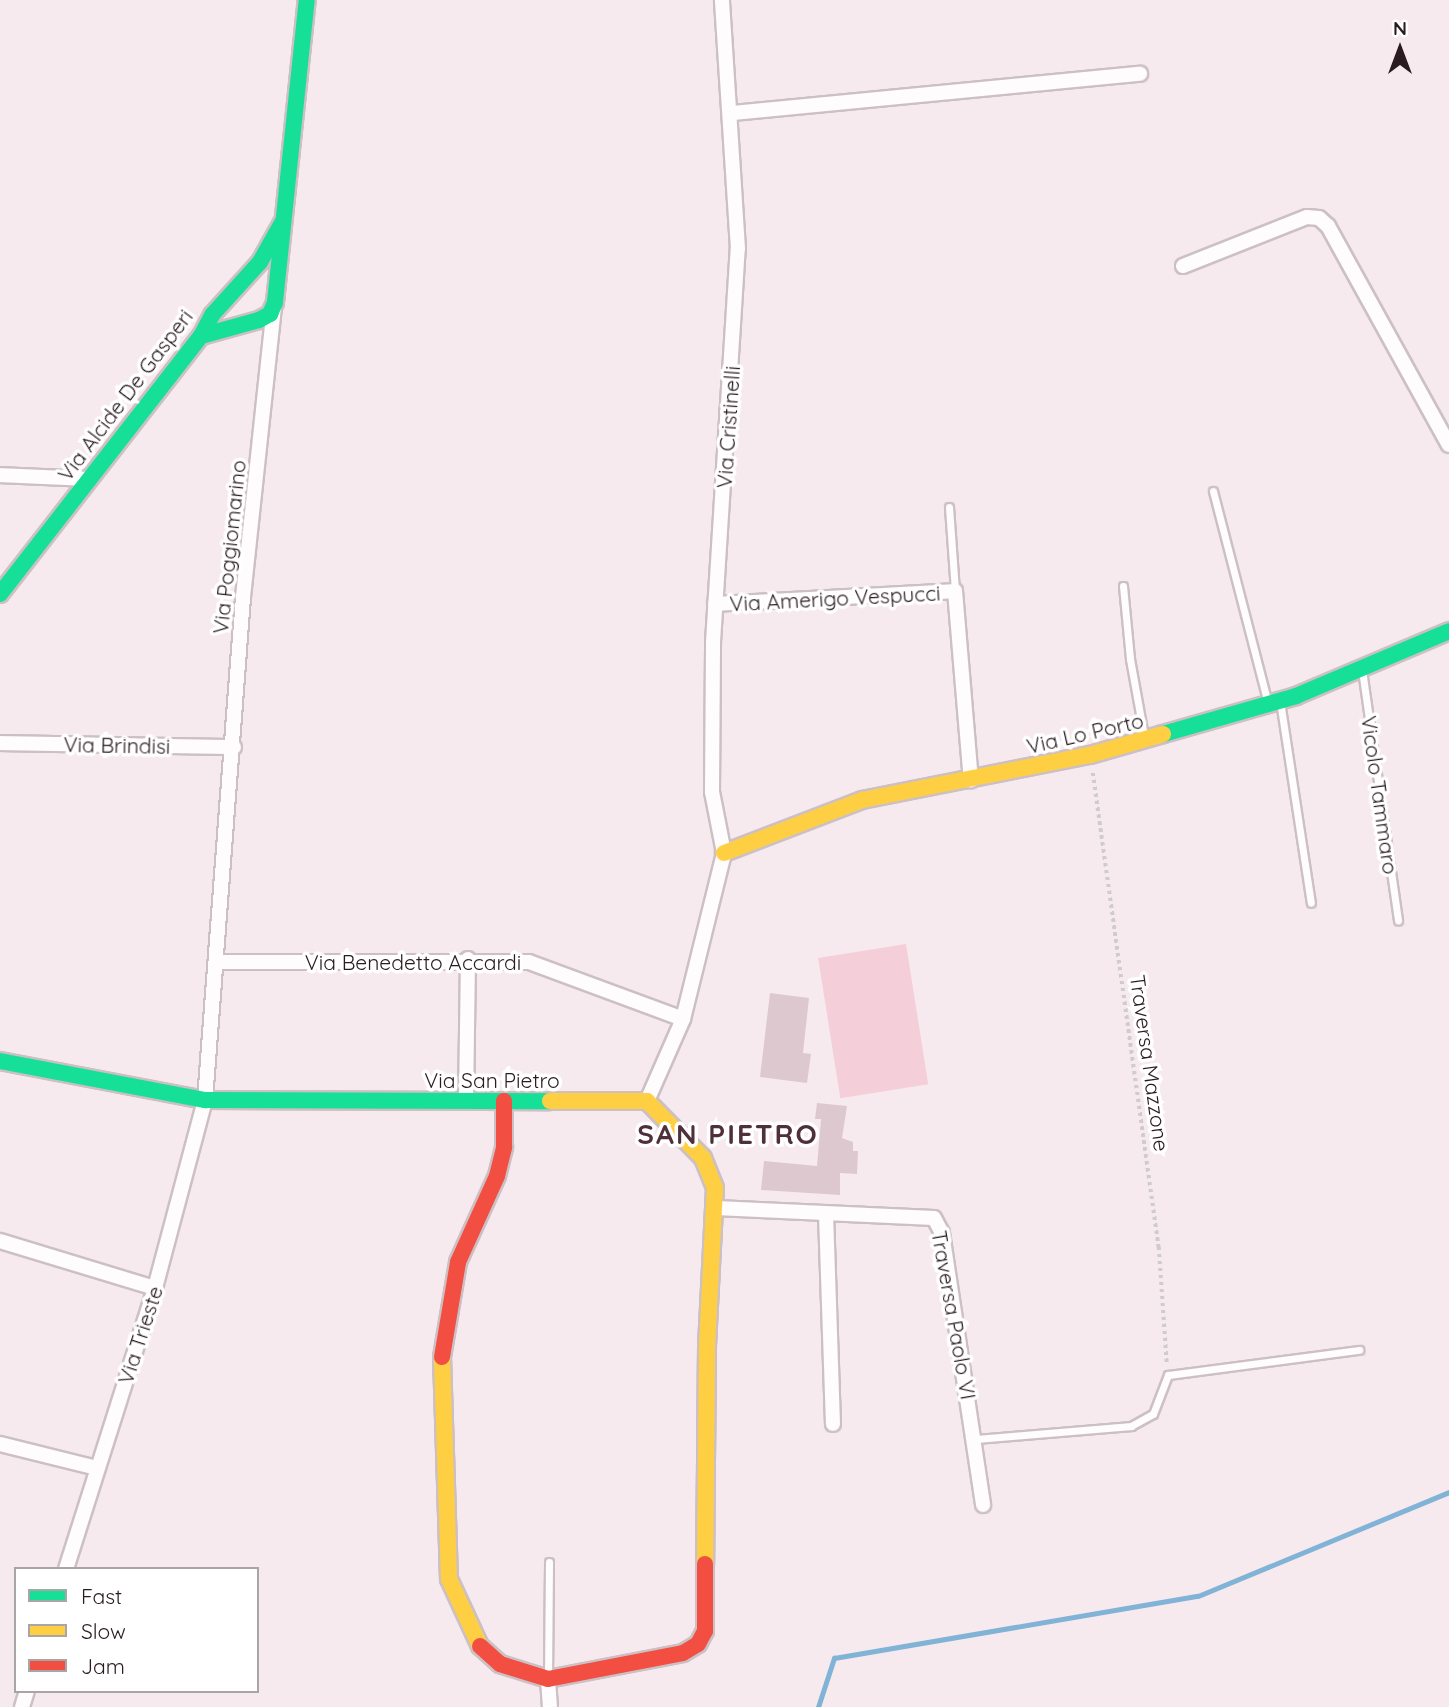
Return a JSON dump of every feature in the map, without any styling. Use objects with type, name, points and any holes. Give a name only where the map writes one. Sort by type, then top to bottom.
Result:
[{"type":"street","name":"Via Poggiomarino","points":[[205,1100],[234,747],[243,597],[307,0]]},
{"type":"street","name":"Via Cristinelli","points":[[722,0],[732,113],[738,249],[715,604],[712,792],[724,853]]},
{"type":"street","points":[[732,113],[1140,74]]},
{"type":"street","points":[[1183,266],[1307,217],[1319,218],[1328,226],[1449,445]]},
{"type":"street","name":"Via Alcide De Gasperi","points":[[0,594],[201,336],[212,314],[242,284],[282,223]]},
{"type":"street","points":[[201,336],[253,322],[275,302],[267,277],[242,284],[234,313],[253,322]]},
{"type":"street","points":[[0,475],[87,480]]},
{"type":"street","name":"Via Amerigo Vespucci","points":[[715,604],[956,592],[971,780]]},
{"type":"street","name":"Via Lo Porto","points":[[724,853],[808,817],[862,800],[1090,755],[1274,702],[1362,670],[1449,632]]},
{"type":"street","name":"Via Brindisi","points":[[0,743],[234,747]]},
{"type":"street","points":[[504,1101],[504,1147],[497,1177],[458,1262],[448,1299],[442,1344],[446,1551],[456,1601],[479,1645],[500,1664],[548,1679],[683,1653],[698,1644],[705,1631],[710,1225],[716,1208],[715,1188],[703,1158],[647,1101],[683,1020],[724,853]]},
{"type":"street","points":[[466,1102],[468,959]]},
{"type":"street","name":"Via Benedetto Accardi","points":[[216,962],[468,959],[529,962],[683,1020]]},
{"type":"street","name":"Via San Pietro","points":[[0,1061],[205,1100],[647,1101]]},
{"type":"street","name":"Via Trieste","points":[[67,1567],[155,1288],[205,1100]]},
{"type":"street","name":"Traversa Paolo VI","points":[[716,1208],[826,1214],[919,1214],[934,1217],[940,1225],[976,1439],[983,1505]]},
{"type":"street","points":[[826,1214],[833,1424]]},
{"type":"street","points":[[0,1241],[155,1288]]},
{"type":"street","points":[[0,1444],[97,1468]]},
{"type":"street","points":[[548,1679],[550,1707]]},
{"type":"lane","points":[[1213,491],[1274,702],[1311,903]]},
{"type":"lane","name":"Via Amerigo Vespucci","points":[[949,507],[956,592]]},
{"type":"lane","points":[[1123,586],[1130,659],[1145,740]]},
{"type":"lane","name":"Vicolo Tammaro","points":[[1362,670],[1398,920]]},
{"type":"lane","points":[[976,1439],[1130,1426],[1153,1414],[1168,1375],[1359,1350]]},
{"type":"lane","points":[[548,1679],[549,1562]]},
{"type":"path","name":"Traversa Mazzone","points":[[1090,755],[1159,1247],[1168,1375]]},
{"type":"shaded area","points":[[906,944],[928,1084],[840,1098],[818,958]]},
{"type":"building","points":[[770,993],[809,998],[803,1053],[811,1054],[807,1083],[760,1077]]},
{"type":"building","points":[[817,1103],[847,1106],[842,1138],[853,1142],[853,1151],[858,1151],[857,1174],[840,1173],[840,1195],[761,1190],[764,1161],[817,1166],[821,1119],[815,1119]]},
{"type":"waterway","points":[[818,1707],[834,1658],[1198,1596],[1449,1492]]},
{"type":"traffic: fast","points":[[201,336],[259,320],[270,314],[275,302],[307,0]]},
{"type":"traffic: fast","points":[[0,594],[201,336],[212,315],[260,262],[282,223]]},
{"type":"traffic: fast","points":[[1163,734],[1296,696],[1449,631]]},
{"type":"traffic: fast","points":[[0,1061],[205,1100],[550,1101]]},
{"type":"traffic: slow","points":[[724,853],[862,800],[1090,755],[1163,734]]},
{"type":"traffic: slow","points":[[550,1101],[647,1101],[703,1158],[715,1188],[707,1347],[705,1564]]},
{"type":"traffic: slow","points":[[442,1357],[449,1579],[480,1646]]},
{"type":"traffic: jam","points":[[442,1357],[458,1262],[497,1176],[504,1147],[504,1101]]},
{"type":"traffic: jam","points":[[480,1646],[500,1664],[548,1679],[683,1653],[698,1644],[705,1631],[705,1564]]},
{"type":"district","name":"SAN PIETRO","points":[[728,1134]]}]
